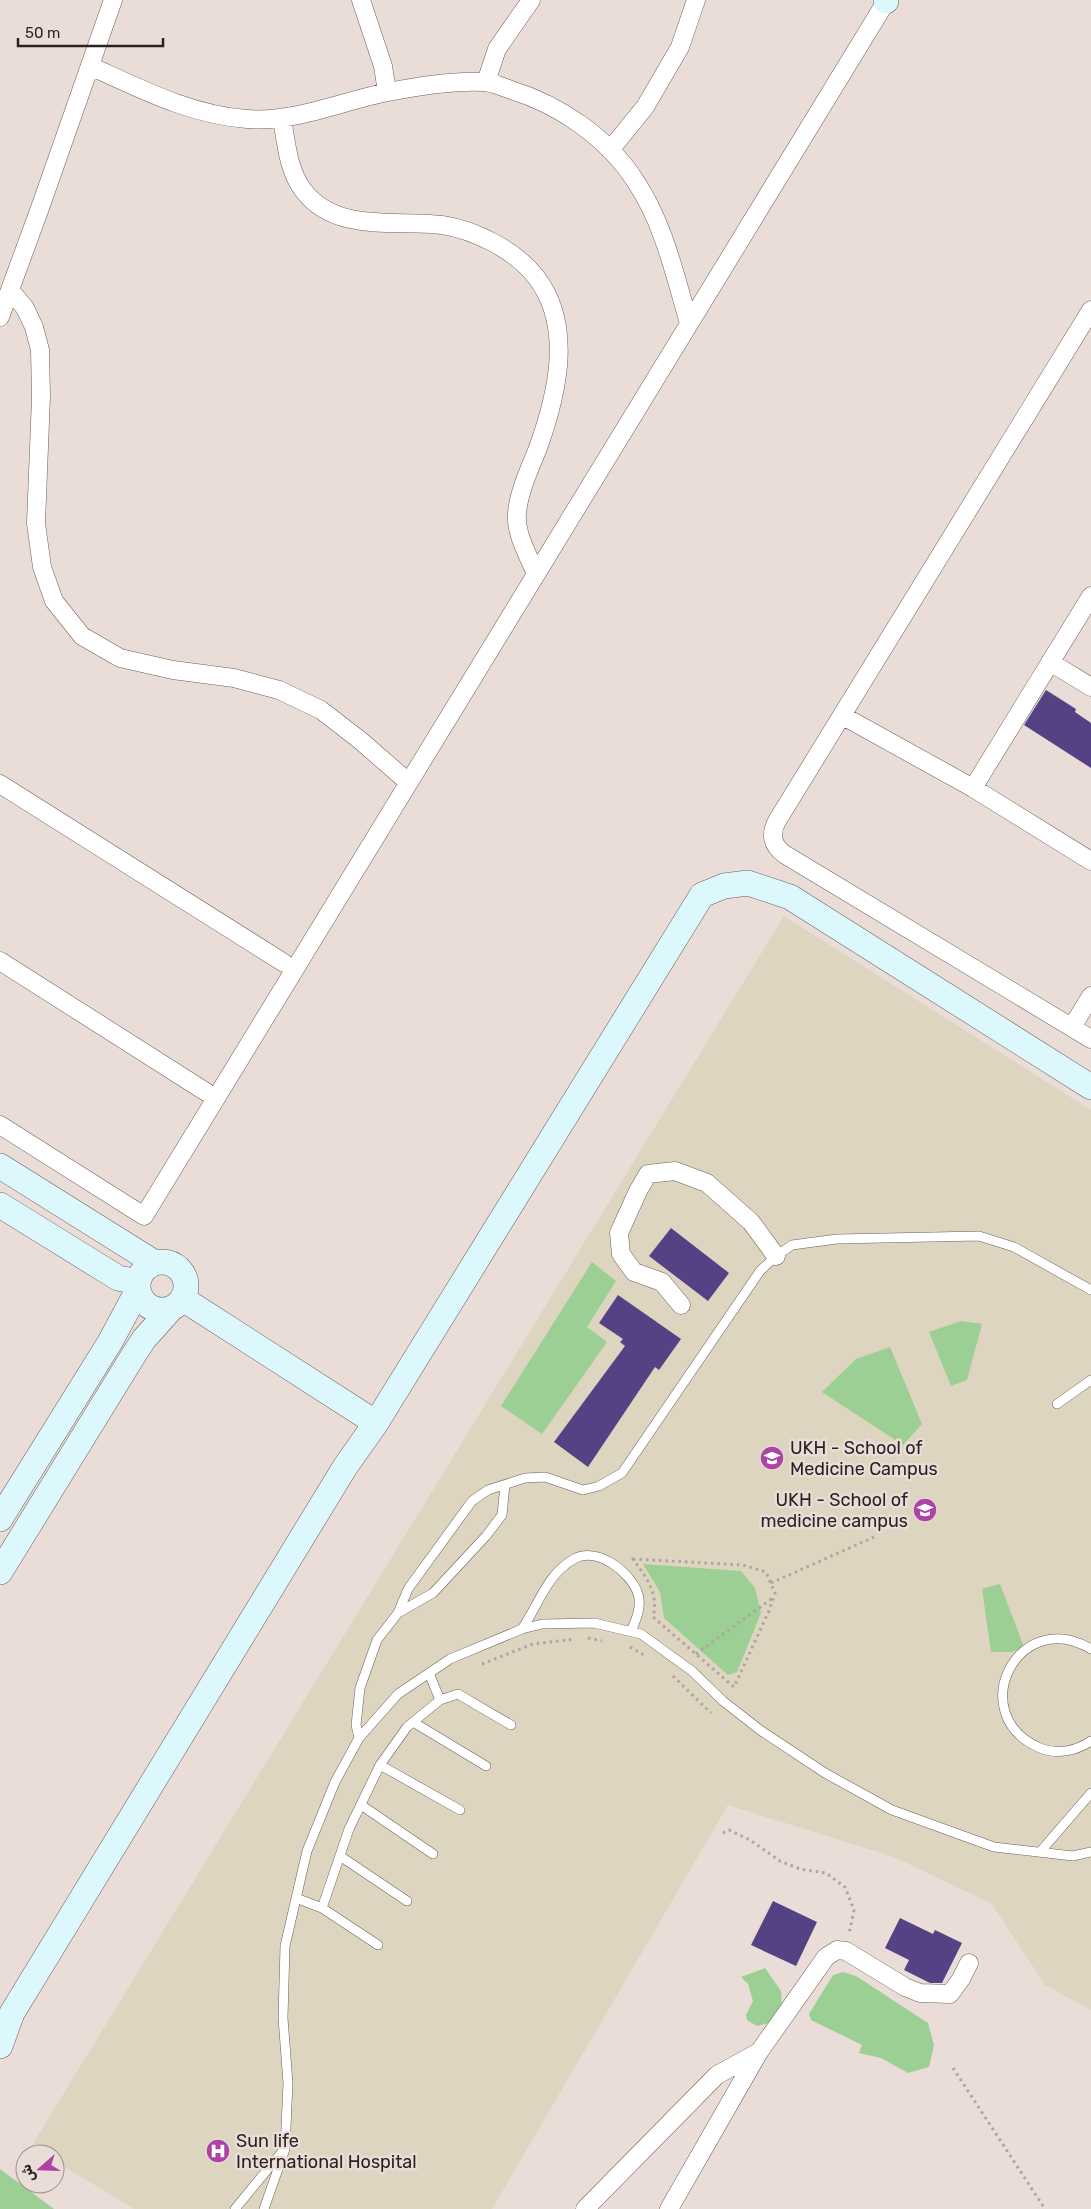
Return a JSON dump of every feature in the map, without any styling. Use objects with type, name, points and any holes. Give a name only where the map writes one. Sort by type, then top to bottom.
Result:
[{"type":"street","points":[[0,317],[113,0]]},
{"type":"street","points":[[361,0],[383,66],[387,92]]},
{"type":"street","points":[[486,82],[497,48],[531,0]]},
{"type":"street","points":[[610,150],[645,107],[680,46],[696,0]]},
{"type":"street","points":[[0,1125],[144,1216],[886,0]]},
{"type":"street","points":[[90,66],[161,98],[205,113],[248,119],[282,118],[387,92],[448,84],[486,82],[552,105],[582,124],[610,150],[636,181],[656,220],[689,323]]},
{"type":"street","points":[[282,118],[292,168],[303,190],[321,206],[345,218],[373,223],[442,225],[472,234],[497,245],[518,259],[536,277],[548,297],[557,327],[557,376],[550,409],[521,492],[517,514],[519,533],[536,574]]},
{"type":"street","points":[[10,290],[25,308],[34,327],[40,350],[41,396],[36,523],[42,566],[54,602],[82,636],[120,658],[172,670],[243,680],[279,690],[321,710],[361,741],[408,782]]},
{"type":"street","points":[[1091,310],[774,827],[773,839],[779,850],[1091,1039]]},
{"type":"street","points":[[973,788],[1091,596]]},
{"type":"street","points":[[1050,662],[1091,687]]},
{"type":"street","points":[[843,716],[973,788],[1091,862]]},
{"type":"street","points":[[0,784],[284,963]]},
{"type":"street","points":[[0,2046],[6,2019],[345,1467],[376,1423],[702,896],[724,886],[748,883],[790,897],[1091,1087]]},
{"type":"street","points":[[0,961],[206,1092]]},
{"type":"street","points":[[1072,1027],[1091,996]]},
{"type":"street","points":[[0,1166],[155,1263]]},
{"type":"street","points":[[681,1305],[662,1282],[634,1272],[621,1254],[619,1233],[648,1174],[675,1171],[707,1184],[751,1222],[776,1256]]},
{"type":"street","points":[[0,1204],[118,1278],[138,1286],[146,1305],[162,1311],[177,1304]]},
{"type":"street","points":[[0,1518],[110,1342],[138,1286],[142,1273],[155,1263],[163,1262],[179,1268],[186,1283],[177,1304],[144,1339],[0,1572]]},
{"type":"street","points":[[177,1304],[376,1423]]},
{"type":"street","points":[[669,2209],[759,2052],[826,1957],[837,1950],[846,1951],[905,1987],[920,1993],[950,1994],[961,1979],[969,1963]]},
{"type":"street","points":[[585,2209],[717,2074],[759,2052]]},
{"type":"lane","points":[[359,1738],[356,1725],[360,1688],[377,1640],[398,1614],[408,1589],[472,1502],[488,1490],[525,1478],[545,1477],[583,1490],[599,1486],[622,1473],[760,1271],[776,1256],[792,1245],[837,1239],[979,1236],[1014,1247],[1091,1290]]},
{"type":"lane","points":[[1057,1404],[1091,1380]]},
{"type":"lane","points":[[398,1614],[433,1593],[486,1536],[502,1516],[505,1485]]},
{"type":"lane","points":[[522,1629],[535,1610],[548,1581],[575,1558],[585,1557],[600,1558],[613,1563],[632,1582],[638,1593],[639,1603],[638,1615],[631,1631]]},
{"type":"lane","points":[[264,2209],[285,2149],[288,2083],[283,2018],[285,1946],[307,1851],[335,1782],[359,1738],[398,1694],[450,1659],[522,1629],[557,1623],[594,1623],[641,1634],[692,1671],[723,1701],[760,1730],[825,1773],[892,1810],[994,1847],[1073,1856],[1091,1852]]},
{"type":"lane","points":[[1090,1743],[1080,1748],[1063,1752],[1045,1750],[1028,1743],[1015,1731],[1010,1723],[1006,1716],[1002,1698],[1004,1680],[1011,1664],[1024,1650],[1042,1640],[1061,1638],[1080,1642],[1091,1649]]},
{"type":"lane","points":[[429,1673],[440,1700]]},
{"type":"lane","points":[[322,1908],[349,1829],[380,1765],[407,1727],[440,1700],[458,1694],[511,1725]]},
{"type":"lane","points":[[413,1722],[486,1766]]},
{"type":"lane","points":[[380,1765],[460,1810]]},
{"type":"lane","points":[[1040,1852],[1091,1793]]},
{"type":"lane","points":[[361,1805],[433,1854]]},
{"type":"lane","points":[[340,1856],[407,1900]]},
{"type":"lane","points":[[296,1898],[322,1908],[378,1945]]},
{"type":"lane","points":[[235,2209],[285,2149]]},
{"type":"path","points":[[771,1583],[874,1537]]},
{"type":"path","points":[[633,1559],[743,1565],[766,1572],[775,1593],[774,1596],[734,1687],[653,1617],[656,1608],[652,1586],[633,1559]]},
{"type":"path","points":[[696,1654],[774,1596]]},
{"type":"path","points":[[585,1638],[612,1643]]},
{"type":"path","points":[[482,1664],[533,1644],[576,1639]]},
{"type":"path","points":[[620,1645],[629,1647],[650,1660]]},
{"type":"path","points":[[671,1674],[711,1714]]},
{"type":"path","points":[[722,1833],[729,1830],[780,1861],[800,1870],[826,1873],[845,1887],[854,1910],[846,1951]]},
{"type":"path","points":[[953,2068],[1045,2209]]},
{"type":"shaded area","name":"UKH - School of Medicine Campus","points":[[784,916],[1091,1110],[1091,2010],[1045,1985],[992,1904],[894,1857],[728,1805],[492,2209],[134,2209],[65,2167],[65,2144],[33,2144]]},
{"type":"green space","points":[[592,1262],[616,1281],[587,1327],[607,1342],[542,1434],[501,1406]]},
{"type":"green space","points":[[961,1321],[982,1324],[967,1380],[951,1386],[929,1332]]},
{"type":"green space","points":[[890,1347],[922,1424],[903,1445],[822,1392],[856,1359]]},
{"type":"green space","points":[[643,1564],[741,1571],[755,1588],[761,1613],[737,1672],[728,1675],[664,1618],[660,1592]]},
{"type":"green space","points":[[1000,1584],[1024,1647],[1012,1652],[991,1652],[982,1589]]},
{"type":"green space","points":[[765,1968],[781,1991],[782,2012],[769,2023],[757,2026],[747,2020],[746,2015],[753,2001],[748,1984],[741,1977]]},
{"type":"green space","points":[[843,1972],[856,1976],[928,2023],[934,2045],[929,2067],[908,2073],[881,2058],[859,2053],[862,2045],[811,2020],[809,2014],[833,1975]]},
{"type":"green space","points":[[0,2169],[15,2180],[15,2194],[34,2194],[54,2209],[0,2209]]},
{"type":"building","points":[[1046,690],[1076,709],[1075,712],[1091,723],[1091,768],[1024,725]]},
{"type":"building","points":[[671,1228],[729,1273],[708,1301],[649,1256]]},
{"type":"building","points":[[618,1295],[681,1339],[659,1370],[655,1367],[588,1467],[554,1442],[625,1346],[620,1342],[623,1339],[599,1323]]},
{"type":"building","points":[[773,1901],[817,1922],[796,1966],[751,1945]]},
{"type":"building","points":[[900,1918],[933,1934],[935,1930],[962,1943],[942,1983],[930,1983],[904,1970],[909,1960],[885,1948]]},
{"type":"place","name":"UKH - School of Medicine Campus","points":[[772,1458]]},
{"type":"place","name":"UKH - School of medicine campus","points":[[925,1510]]},
{"type":"place","name":"Sun life International Hospital","points":[[218,2151]]}]
